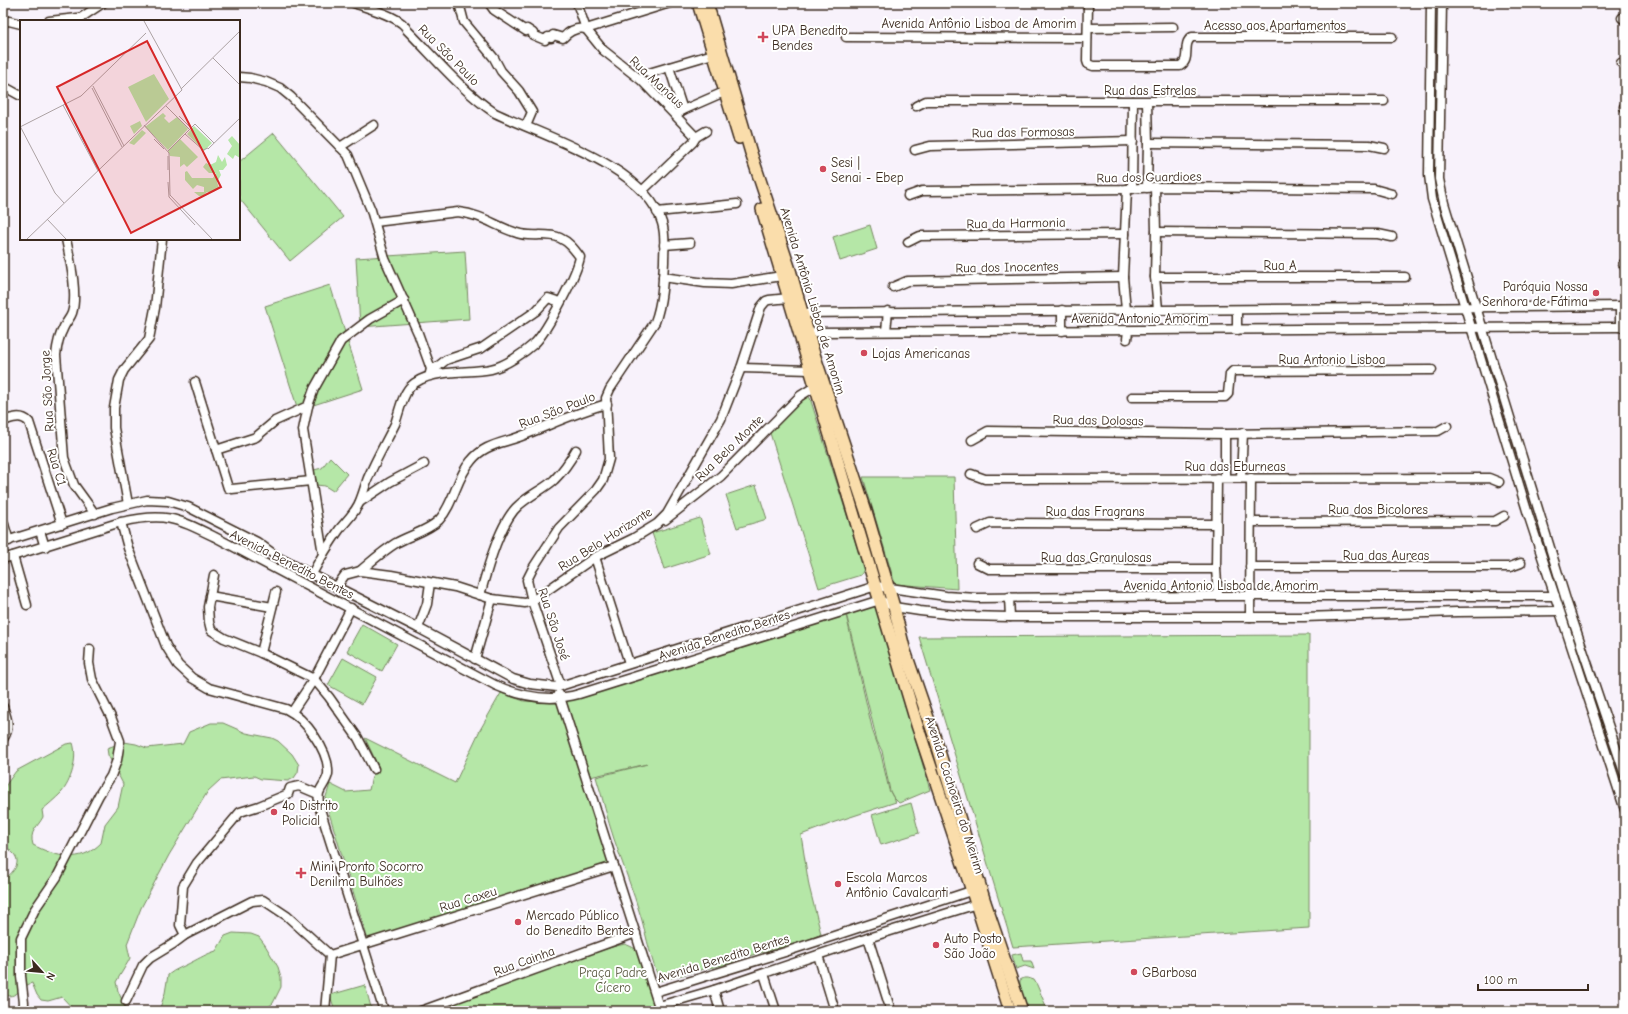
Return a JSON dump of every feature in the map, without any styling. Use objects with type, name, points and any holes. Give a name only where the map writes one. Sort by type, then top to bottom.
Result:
[{"type":"main road","name":"Avenida Antônio Lisboa de Amorim","points":[[698,3],[724,92],[758,195],[789,298],[798,313]]},
{"type":"main road","name":"Avenida Antônio Lisboa de Amorim","points":[[707,3],[804,334],[859,490],[894,607]]},
{"type":"main road","name":"Avenida Antônio Lisboa de Amorim","points":[[804,334],[811,370],[876,586]]},
{"type":"main road","name":"Avenida Cachoeira do Meirim","points":[[876,586],[917,725],[977,889]]},
{"type":"main road","name":"Avenida Cachoeira do Meirim","points":[[894,607],[904,648],[936,741],[1010,1011]]},
{"type":"main road","name":"Avenida Cachoeira do Meirim","points":[[981,903],[1022,1011]]},
{"type":"street","points":[[77,20],[103,3]]},
{"type":"street","name":"Rua São Paulo","points":[[354,3],[396,20],[406,26],[407,30],[481,104],[495,112],[588,154],[610,166],[642,190],[650,199],[663,223],[664,244],[660,304],[655,322],[610,389],[606,398],[607,404],[586,410],[480,452],[470,461],[440,519],[433,525],[396,543],[378,555],[360,571]]},
{"type":"street","name":"Rua São Paulo","points":[[459,3],[464,22],[494,58],[501,71],[519,91],[532,112],[526,126]]},
{"type":"street","points":[[489,3],[494,10],[526,31],[527,29],[533,33],[533,35],[545,40],[548,37],[551,38],[553,35],[563,38],[567,33],[579,28],[586,28],[670,3]]},
{"type":"street","name":"Rua Manaus","points":[[577,3],[586,28],[603,50],[641,80],[696,137]]},
{"type":"street","points":[[1087,38],[1088,3]]},
{"type":"street","points":[[1432,3],[1429,176],[1432,199],[1528,514],[1625,810]]},
{"type":"street","points":[[1442,3],[1439,179],[1444,203],[1567,603],[1625,775]]},
{"type":"street","points":[[3,22],[9,21],[20,24]]},
{"type":"street","points":[[1088,28],[1173,27]]},
{"type":"street","name":"Avenida Antônio Lisboa de Amorim","points":[[846,37],[1087,38]]},
{"type":"street","name":"Acesso aos Apartamentos","points":[[1087,38],[1087,61],[1090,66],[1180,66],[1186,60],[1186,44],[1192,37],[1392,37]]},
{"type":"street","points":[[650,73],[713,54]]},
{"type":"street","points":[[669,67],[683,110]]},
{"type":"street","points":[[240,77],[266,82],[280,88],[291,97],[348,155],[375,222],[385,259],[404,300],[430,372]]},
{"type":"street","points":[[3,86],[20,95]]},
{"type":"street","points":[[675,115],[724,92]]},
{"type":"street","name":"Rua das Estrelas","points":[[916,106],[926,101],[1384,101]]},
{"type":"street","name":"Avenida Antonio Amorim","points":[[1126,310],[1123,277],[1132,141],[1133,102]]},
{"type":"street","name":"Avenida Antonio Amorim","points":[[1147,102],[1151,188],[1156,232],[1155,277],[1158,309]]},
{"type":"street","points":[[340,147],[374,125]]},
{"type":"street","points":[[642,190],[693,142],[696,137],[706,131]]},
{"type":"street","name":"Rua das Formosas","points":[[915,150],[930,146],[1132,141]]},
{"type":"street","points":[[1148,143],[1369,145],[1384,148]]},
{"type":"street","name":"Rua dos Guardioes","points":[[908,196],[922,190],[1151,188],[1374,189],[1392,194]]},
{"type":"street","points":[[658,212],[737,204]]},
{"type":"street","points":[[375,222],[458,212],[469,213],[482,217],[517,233],[558,237],[567,241],[580,257],[575,274],[536,342],[507,362],[492,369],[430,372]]},
{"type":"street","points":[[1156,232],[1378,234],[1392,237]]},
{"type":"street","name":"Rua da Harmonia","points":[[908,242],[920,236],[1125,234]]},
{"type":"street","name":"Rua São Jorge","points":[[66,240],[73,279],[73,305],[72,313],[63,328],[57,343],[56,356],[61,434],[64,458],[71,479],[94,514]]},
{"type":"street","points":[[128,504],[114,428],[114,408],[119,380],[124,370],[149,340],[155,308],[162,240]]},
{"type":"street","points":[[664,244],[690,243]]},
{"type":"street","points":[[663,277],[705,283],[731,284],[782,276]]},
{"type":"street","name":"Rua dos Inocentes","points":[[893,287],[907,281],[1123,277]]},
{"type":"street","name":"Rua A","points":[[1155,277],[1405,277]]},
{"type":"street","points":[[312,574],[323,554],[360,502],[368,479],[394,424],[406,394],[415,384],[446,360],[482,348],[536,312],[548,298],[560,302]]},
{"type":"street","name":"Rua Belo Horizonte","points":[[532,601],[595,557],[634,538],[656,524],[667,514],[721,419],[741,368],[758,316],[764,304],[769,300],[789,298]]},
{"type":"street","points":[[323,554],[303,430],[308,406],[314,389],[341,341],[370,319],[404,300]]},
{"type":"street","points":[[1622,306],[1622,327]]},
{"type":"street","name":"Avenida Antonio Amorim","points":[[798,313],[888,311],[1158,309],[1237,310],[1622,306]]},
{"type":"street","points":[[1062,310],[1062,331]]},
{"type":"street","points":[[1237,310],[1237,330]]},
{"type":"street","points":[[886,331],[888,311]]},
{"type":"street","name":"Avenida Antonio Amorim","points":[[804,334],[816,332],[886,331],[1062,331],[1128,335],[1237,330],[1622,327]]},
{"type":"street","points":[[741,368],[811,370]]},
{"type":"street","name":"Rua Antonio Lisboa","points":[[1132,397],[1225,397],[1228,394],[1230,374],[1232,371],[1432,370]]},
{"type":"street","points":[[195,382],[227,486],[230,489],[311,481]]},
{"type":"street","name":"Rua Belo Monte","points":[[656,524],[664,521],[675,513],[721,476],[796,400],[816,386]]},
{"type":"street","name":"Rua São José","points":[[559,686],[532,601],[527,580],[559,528],[596,490],[603,480],[609,459],[607,404]]},
{"type":"street","points":[[216,450],[256,437],[275,421],[308,406]]},
{"type":"street","name":"Rua C1","points":[[3,421],[23,417],[31,426],[62,524]]},
{"type":"street","name":"Rua das Dolosas","points":[[972,440],[988,431],[1225,434],[1438,431],[1447,426]]},
{"type":"street","points":[[1242,478],[1243,433]]},
{"type":"street","points":[[1218,596],[1216,569],[1216,524],[1225,434]]},
{"type":"street","points":[[480,595],[488,565],[506,523],[518,505],[553,481],[565,467],[576,450]]},
{"type":"street","points":[[360,502],[390,482],[424,464]]},
{"type":"street","name":"Rua das Eburneas","points":[[971,474],[985,479],[1489,478],[1499,482]]},
{"type":"street","points":[[1250,617],[1252,478]]},
{"type":"street","name":"Avenida Benedito Bentes","points":[[6,541],[128,504],[147,500],[168,501],[188,507],[257,542],[279,558],[337,586],[513,678],[530,684],[559,686],[876,586]]},
{"type":"street","name":"Rua dos Bicolores","points":[[1251,522],[1495,521],[1504,516]]},
{"type":"street","name":"Avenida Benedito Bentes","points":[[3,559],[121,522],[139,518],[157,517],[184,522],[351,608],[500,688],[533,697],[561,698],[587,691],[880,600]]},
{"type":"street","points":[[3,521],[6,541]]},
{"type":"street","points":[[121,522],[128,548],[166,646],[178,664],[192,678],[209,688],[286,709],[292,712],[308,726],[317,740],[328,767],[327,776],[318,794],[319,806],[385,1010]]},
{"type":"street","name":"Rua das Fragrans","points":[[977,530],[990,523],[1216,524]]},
{"type":"street","points":[[40,531],[45,547]]},
{"type":"street","points":[[13,556],[28,605]]},
{"type":"street","points":[[595,557],[629,663]]},
{"type":"street","points":[[274,569],[279,558]]},
{"type":"street","name":"Rua das Aureas","points":[[1250,567],[1510,567],[1521,562]]},
{"type":"street","name":"Rua das Granulosas","points":[[977,563],[989,569],[1216,569]]},
{"type":"street","points":[[337,586],[345,575],[360,571],[391,575],[455,588],[492,599],[525,603],[532,601]]},
{"type":"street","points":[[214,576],[208,607],[209,622],[212,630],[224,638],[261,653],[314,679],[329,697],[358,738],[374,769]]},
{"type":"street","points":[[418,628],[427,604],[430,583]]},
{"type":"street","points":[[876,586],[888,589]]},
{"type":"street","name":"Avenida Antonio Lisboa de Amorim","points":[[888,589],[977,598],[1555,596]]},
{"type":"street","points":[[261,653],[276,592]]},
{"type":"street","points":[[210,596],[272,607]]},
{"type":"street","points":[[1009,597],[1010,617]]},
{"type":"street","points":[[475,659],[492,599]]},
{"type":"street","points":[[880,600],[894,607],[965,616],[1010,617],[1304,617],[1457,612],[1560,611]]},
{"type":"street","points":[[292,712],[314,679],[351,608]]},
{"type":"street","points":[[21,1011],[24,1003],[20,976],[21,938],[35,909],[58,877],[99,795],[111,776],[117,760],[120,741],[111,717],[92,678],[89,663],[90,649]]},
{"type":"street","name":"Avenida Benedito Bentes","points":[[559,686],[561,698],[660,1009],[868,938],[981,903]]},
{"type":"street","points":[[3,707],[8,722],[6,733],[3,738]]},
{"type":"street","points":[[184,935],[180,925],[183,886],[197,863],[240,812],[260,806],[288,794],[290,788],[299,786],[318,794]]},
{"type":"street","name":"Rua Caxeu","points":[[330,954],[614,866]]},
{"type":"street","name":"Avenida Benedito Bentes","points":[[654,992],[785,952],[977,889]]},
{"type":"street","points":[[126,1001],[143,965],[150,958],[173,944],[184,935],[237,908],[258,900],[263,900],[287,916],[330,954],[325,1011]]},
{"type":"street","name":"Rua Cainha","points":[[421,1011],[636,933]]},
{"type":"street","points":[[868,938],[891,1011]]},
{"type":"street","points":[[785,952],[790,965]]},
{"type":"street","points":[[818,955],[835,1011]]},
{"type":"street","points":[[764,974],[776,1011]]},
{"type":"street","points":[[714,990],[720,1011]]},
{"type":"green space","points":[[274,133],[343,217],[290,261],[240,199],[240,161]]},
{"type":"green space","points":[[870,225],[877,249],[840,261],[833,237]]},
{"type":"green space","points":[[465,251],[469,319],[360,327],[356,258]]},
{"type":"green space","points":[[330,285],[363,389],[298,410],[265,306]]},
{"type":"green space","points":[[808,396],[810,398],[864,569],[861,575],[819,588],[769,430]]},
{"type":"green space","points":[[330,457],[347,474],[333,491],[325,486],[316,485],[314,470],[322,468]]},
{"type":"green space","points":[[863,477],[954,477],[957,589],[895,584]]},
{"type":"green space","points":[[756,485],[767,519],[737,528],[726,495]]},
{"type":"green space","points":[[700,518],[711,554],[664,569],[652,533]]},
{"type":"green space","points":[[876,602],[930,790],[899,803],[890,791],[882,751],[877,741],[845,609]]},
{"type":"green space","points":[[845,611],[873,732],[881,754],[889,790],[896,802],[801,835],[809,886],[821,934],[805,941],[741,958],[728,964],[660,981],[596,777],[647,764],[590,777],[566,701]]},
{"type":"green space","points":[[362,624],[397,644],[382,671],[347,651]]},
{"type":"green space","points":[[1309,635],[1309,928],[1013,947],[919,637]]},
{"type":"green space","points":[[343,658],[377,677],[362,704],[328,685]]},
{"type":"green space","points":[[501,693],[524,701],[557,703],[560,706],[609,865],[368,940],[325,800],[330,784],[346,792],[369,790],[372,776],[379,768],[365,738],[455,783],[480,730]]},
{"type":"green space","points":[[211,723],[223,723],[246,733],[272,738],[278,741],[292,754],[299,765],[298,772],[294,778],[288,781],[261,779],[254,776],[220,780],[208,791],[169,855],[141,908],[127,944],[130,958],[116,982],[118,991],[127,1011],[75,1011],[62,997],[48,1001],[41,1000],[32,983],[11,996],[3,994],[3,881],[12,872],[17,862],[14,854],[3,842],[3,790],[16,771],[66,744],[73,743],[75,756],[71,776],[61,793],[42,810],[43,817],[34,830],[32,840],[33,845],[51,853],[77,856],[93,850],[101,843],[105,824],[118,807],[123,784],[108,755],[107,748],[124,742],[147,748],[183,744],[189,732]]},
{"type":"green space","points":[[911,803],[919,833],[881,845],[872,815]]},
{"type":"green space","points":[[233,933],[251,934],[259,937],[278,967],[281,977],[281,987],[273,1003],[263,1011],[159,1011],[165,993],[168,975],[216,951],[225,936]]},
{"type":"green space","name":"Praça Padre Cícero","points":[[625,944],[637,950],[656,1011],[414,1011],[612,947]]},
{"type":"green space","points":[[1021,953],[1023,961],[1031,961],[1034,969],[1025,966],[1016,969],[1012,955]]},
{"type":"green space","points":[[1024,978],[1034,980],[1048,1011],[1026,1011],[1020,983],[1020,980]]},
{"type":"green space","points":[[365,985],[372,1011],[335,1011],[330,995]]},
{"type":"place","name":"UPA Benedito Bendes","points":[[763,37]]},
{"type":"place","name":"Sesi | Senai - Ebep","points":[[823,169]]},
{"type":"place","name":"Paróquia Nossa Senhora de Fátima","points":[[1596,293]]},
{"type":"place","name":"Lojas Americanas","points":[[864,353]]},
{"type":"place","name":"4o Distrito Policial","points":[[274,812]]},
{"type":"place","name":"Mini Pronto Socorro Denilma Bulhões","points":[[301,873]]},
{"type":"place","name":"Escola Marcos Antônio Cavalcanti","points":[[838,884]]},
{"type":"place","name":"Mercado Público do Benedito Bentes","points":[[518,922]]},
{"type":"place","name":"Auto Posto São João","points":[[936,945]]},
{"type":"place","name":"GBarbosa","points":[[1134,972]]}]
